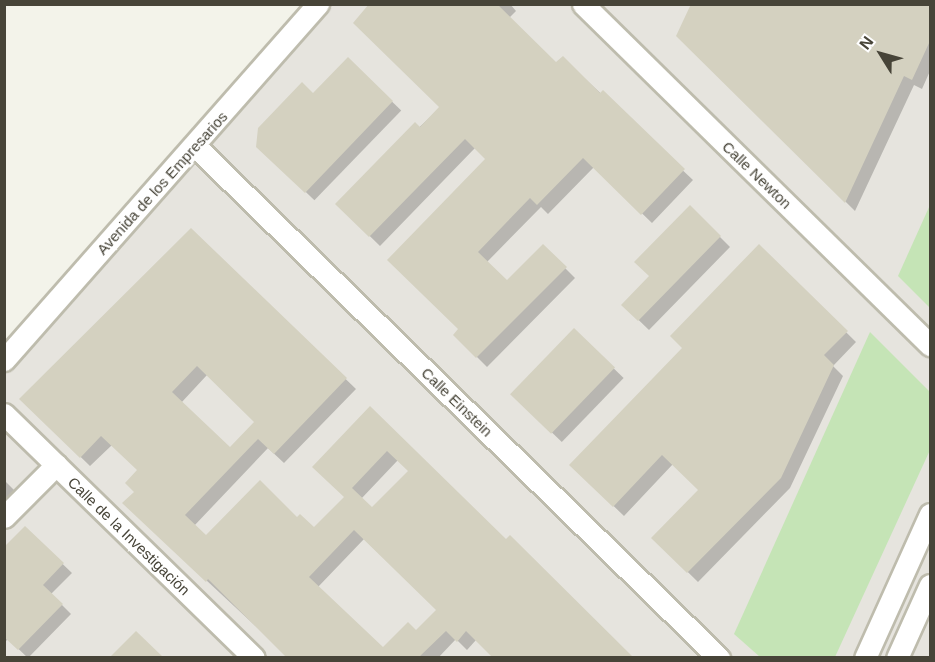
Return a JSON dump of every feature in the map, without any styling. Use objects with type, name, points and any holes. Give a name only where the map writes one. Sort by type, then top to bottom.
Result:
[{"type":"street","name":"Avenida de los Empresarios","points":[[4,360],[318,4]]},
{"type":"street","name":"Calle Newton","points":[[583,4],[930,345]]},
{"type":"street","name":"Calle Einstein","points":[[195,146],[719,657]]},
{"type":"street","name":"Calle de la Investigación","points":[[4,414],[254,657]]},
{"type":"street","points":[[4,517],[56,465]]},
{"type":"street","points":[[865,657],[930,514]]},
{"type":"street","points":[[897,657],[930,585]]},
{"type":"shaded area","points":[[321,5],[930,5],[930,657],[5,658],[5,363]]},
{"type":"green space","points":[[930,205],[930,308],[898,276]]},
{"type":"green space","points":[[870,332],[930,392],[930,450],[835,657],[760,657],[734,634]]},
{"type":"building","points":[[369,4],[497,4],[556,62],[563,56],[600,93],[603,90],[685,169],[641,215],[583,158],[537,205],[530,198],[478,252],[507,280],[543,244],[567,267],[476,358],[453,335],[458,329],[387,260],[485,159],[465,139],[369,237],[335,204],[415,122],[420,127],[439,107],[353,23]]},
{"type":"building","points":[[691,4],[930,4],[930,41],[912,80],[904,76],[845,203],[676,36]]},
{"type":"building","points":[[348,57],[393,101],[305,193],[256,147],[258,128],[302,82],[313,93]]},
{"type":"building","points":[[690,205],[721,236],[638,321],[621,305],[649,276],[634,262]]},
{"type":"building","points":[[191,228],[347,378],[274,454],[258,439],[185,515],[206,535],[260,480],[297,517],[300,514],[314,527],[344,497],[312,467],[370,406],[506,539],[510,535],[633,657],[492,657],[466,631],[457,642],[446,631],[419,657],[286,657],[208,579],[206,582],[122,503],[134,492],[125,483],[137,470],[101,436],[80,458],[19,399]],"holes":[[[197,366],[254,422],[230,447],[172,392]],[[387,451],[408,471],[372,507],[352,488]],[[354,530],[436,610],[416,630],[408,622],[383,647],[309,577]]]},
{"type":"building","points":[[759,244],[848,331],[824,355],[834,365],[781,478],[687,573],[651,538],[698,490],[662,455],[613,507],[569,465],[682,348],[670,336]]},
{"type":"building","points":[[574,328],[615,368],[551,434],[510,394]]},
{"type":"building","points":[[25,526],[64,563],[43,585],[63,604],[18,650],[4,637],[4,547]]},
{"type":"building","points":[[136,631],[163,657],[110,657]]}]
